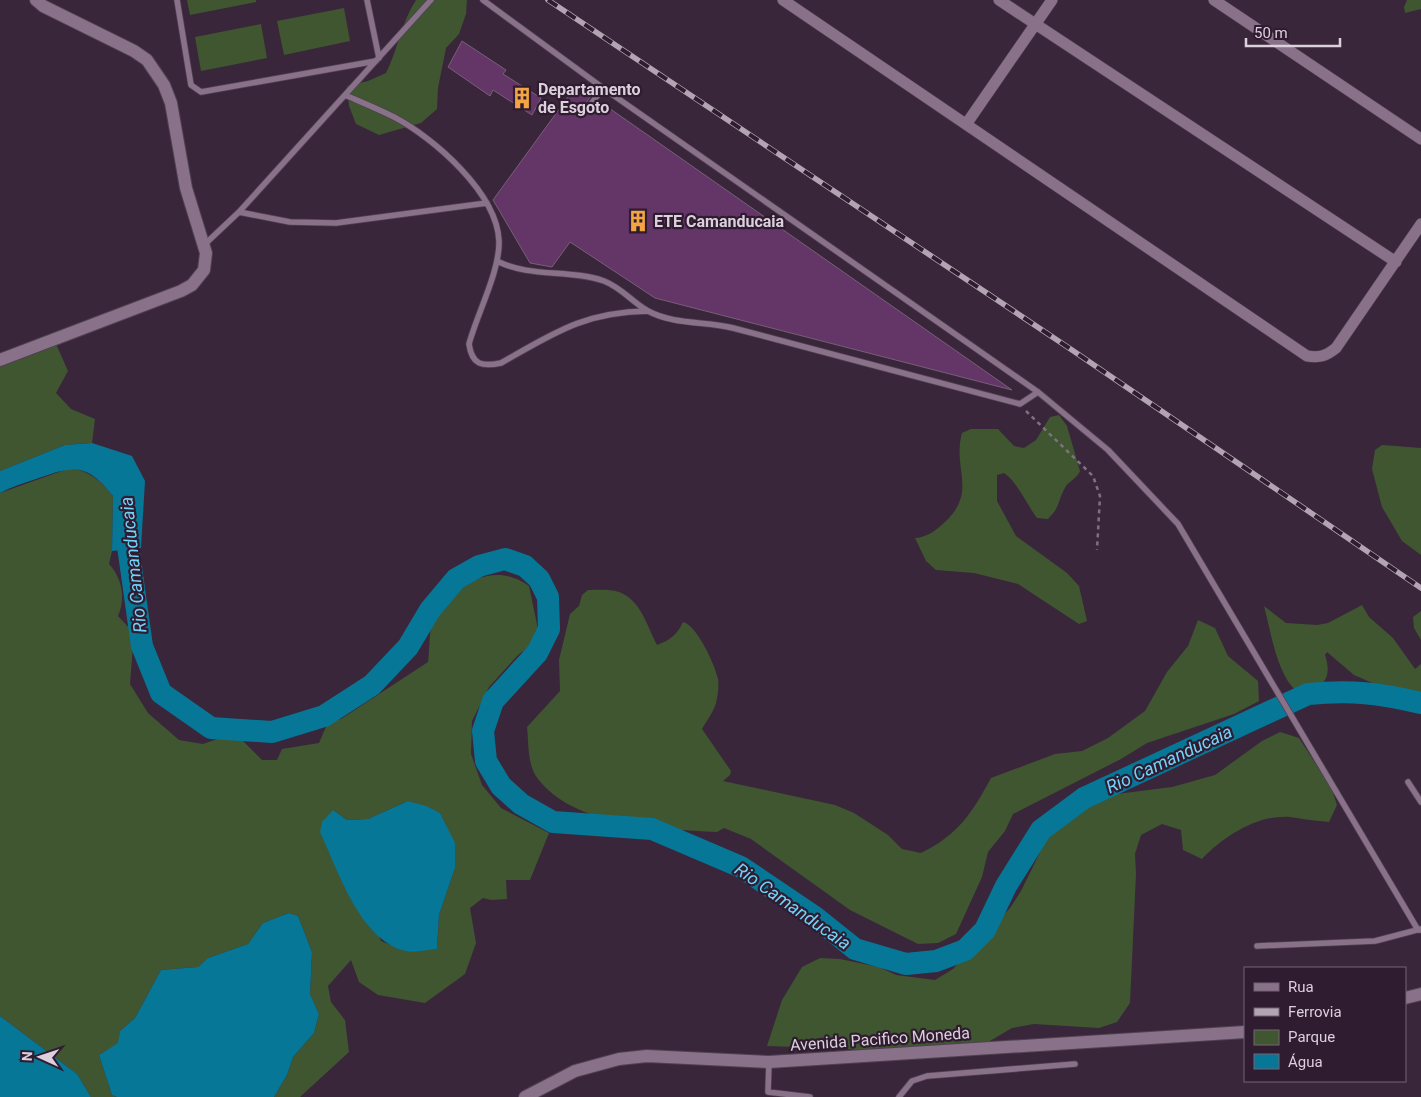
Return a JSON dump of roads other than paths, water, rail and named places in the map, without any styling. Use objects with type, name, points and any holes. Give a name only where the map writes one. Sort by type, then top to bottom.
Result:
[{"type":"street","points":[[0,360],[181,291],[192,285],[204,270],[206,262],[204,245],[186,188],[171,103],[156,71],[134,51],[44,6],[36,0]]},
{"type":"street","points":[[783,0],[967,123],[1307,356],[1317,358],[1326,355],[1336,348],[1421,224]]},
{"type":"street","points":[[999,0],[1396,262]]},
{"type":"street","points":[[967,123],[1052,0]]},
{"type":"street","points":[[1214,0],[1421,139]]},
{"type":"street","points":[[1406,998],[1421,994]]},
{"type":"street","name":"Avenida Pacifico Moneda","points":[[525,1097],[575,1071],[620,1059],[674,1056],[769,1062],[1244,1032]]},
{"type":"lane","points":[[177,0],[191,85],[201,92],[378,60]]},
{"type":"lane","points":[[366,0],[378,60]]},
{"type":"lane","points":[[204,245],[239,212],[431,0]]},
{"type":"lane","points":[[483,0],[603,88],[1038,392],[1108,450],[1178,524],[1420,930],[1376,940],[1257,946]]},
{"type":"lane","points":[[588,108],[603,88]]},
{"type":"lane","points":[[345,95],[394,117],[423,135],[458,166],[487,203],[497,232],[497,261],[469,344],[471,355],[478,363],[489,365],[501,363],[568,326],[595,316],[622,311],[648,311],[692,323],[730,327],[1020,404],[1038,392]]},
{"type":"lane","points":[[239,212],[310,224],[336,224],[487,203]]},
{"type":"lane","points":[[497,261],[516,270],[582,276],[604,282],[625,292],[648,311]]},
{"type":"lane","points":[[1408,782],[1421,802]]},
{"type":"lane","points":[[769,1062],[768,1092],[810,1097]]},
{"type":"lane","points":[[899,1097],[912,1081],[927,1076],[1074,1064]]},
{"type":"water","points":[[92,443],[132,456],[145,481],[141,548],[112,551],[113,496],[104,485],[87,472],[79,470],[60,471],[0,493],[0,471],[65,445]]},
{"type":"water","points":[[408,801],[426,806],[440,813],[455,843],[455,868],[439,915],[437,949],[417,952],[406,951],[390,945],[376,934],[363,919],[343,884],[320,832],[322,822],[333,810],[347,820],[368,819]]},
{"type":"water","points":[[289,913],[298,916],[312,952],[310,994],[319,1014],[314,1033],[293,1057],[287,1075],[274,1097],[117,1097],[112,1095],[99,1055],[118,1043],[120,1031],[135,1018],[161,970],[198,967],[208,958],[248,944],[263,923]]},
{"type":"water","points":[[0,1016],[77,1074],[91,1097],[0,1097]]},
{"type":"waterway","name":"Rio Camanducaia","points":[[127,519],[126,532],[142,646],[161,693],[211,728],[272,732],[324,716],[372,685],[408,647],[430,610],[456,579],[479,566],[505,559],[525,566],[539,579],[548,597],[549,629],[537,653],[493,701],[483,731],[486,761],[501,786],[521,804],[553,822],[652,829],[741,867],[815,917],[855,949],[906,964],[936,961],[965,950],[985,930],[1006,886],[1041,830],[1084,798],[1308,694],[1365,693],[1421,703]]},
{"type":"railway","points":[[548,0],[1072,350],[1421,588]]},
{"type":"place","name":"Departamento de Esgoto","points":[[522,98]]},
{"type":"place","name":"ETE Camanducaia","points":[[638,221]]}]
